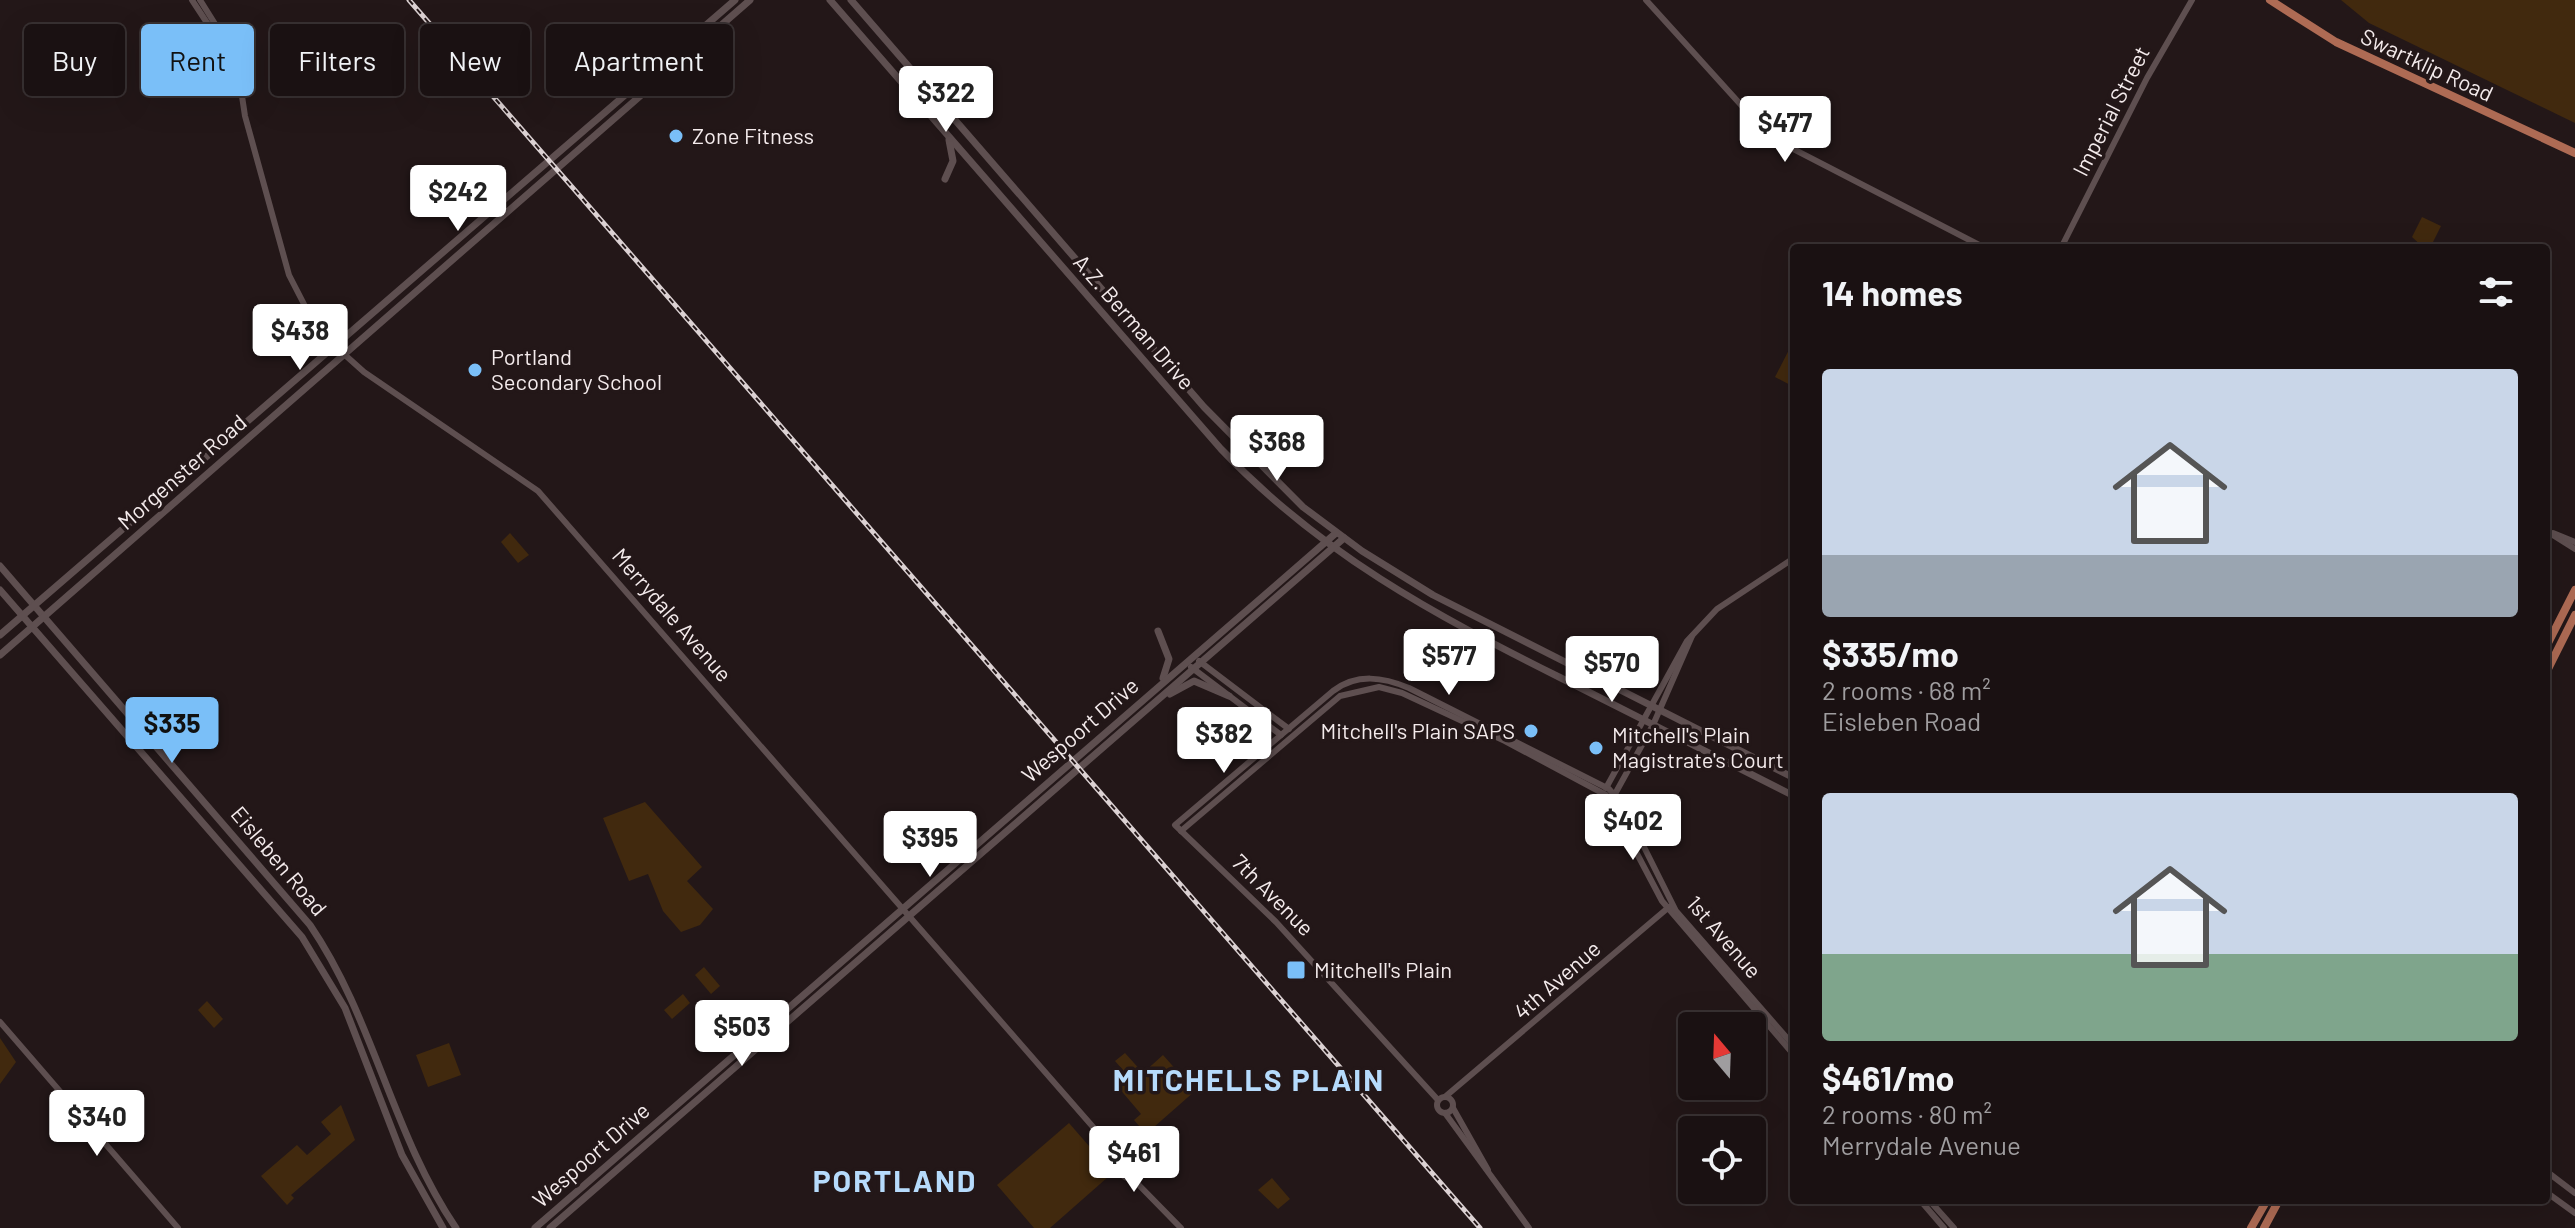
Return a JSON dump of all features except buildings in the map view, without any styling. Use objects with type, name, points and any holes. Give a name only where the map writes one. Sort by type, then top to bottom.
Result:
[{"type":"main road","name":"Morgenster Road","points":[[569,152],[735,0]]},
{"type":"main road","name":"Morgenster Road","points":[[0,635],[335,346],[750,0]]},
{"type":"main road","name":"A.Z. Berman Drive","points":[[830,0],[1221,449],[1324,543],[1424,608],[1790,794]]},
{"type":"main road","name":"A.Z. Berman Drive","points":[[851,0],[1216,420],[1280,487],[1340,536],[1433,595],[1790,776]]},
{"type":"main road","name":"Swartklip Road","points":[[2270,0],[2336,42],[2575,153]]},
{"type":"main road","points":[[945,179],[953,161],[946,133]]},
{"type":"main road","name":"Morgenster Road","points":[[0,655],[343,355],[544,173]]},
{"type":"main road","name":"Wespoort Drive","points":[[550,1228],[1152,707],[1193,668],[1196,659],[1324,543],[1340,536]]},
{"type":"main road","name":"Wespoort Drive","points":[[535,1228],[1160,683],[1185,662],[1196,659],[1332,549],[1340,536]]},
{"type":"main road","name":"Eisleben Road","points":[[0,566],[271,875],[323,943],[361,1017],[410,1147],[456,1228]]},
{"type":"main road","name":"Eisleben Road","points":[[0,590],[302,937],[345,1008],[402,1155],[443,1228]]},
{"type":"main road","points":[[2550,639],[2575,590]]},
{"type":"main road","points":[[2550,665],[2575,615]]},
{"type":"main road","points":[[1158,631],[1169,659],[1160,683]]},
{"type":"main road","points":[[1152,707],[1189,682],[1202,682],[1229,696]]},
{"type":"main road","points":[[2251,1228],[2265,1204]]},
{"type":"main road","points":[[2264,1228],[2277,1204]]},
{"type":"street","points":[[192,0],[208,24]]},
{"type":"street","points":[[200,0],[215,24]]},
{"type":"street","points":[[1646,0],[1766,134],[1977,244]]},
{"type":"street","name":"Imperial Street","points":[[2064,244],[2147,78],[2192,0]]},
{"type":"street","name":"Merrydale Avenue","points":[[238,96],[242,103]]},
{"type":"street","name":"Merrydale Avenue","points":[[241,96],[289,275],[303,305],[335,346],[343,355],[538,491],[1114,1151],[1120,1168]]},
{"type":"street","points":[[2550,532],[2575,542]]},
{"type":"street","points":[[2550,533],[2575,549]]},
{"type":"street","points":[[1613,796],[1653,725],[1656,709],[1692,636],[1714,611],[1790,561]]},
{"type":"street","points":[[1196,659],[1294,735]]},
{"type":"street","points":[[1185,662],[1287,741]]},
{"type":"street","name":"1st Avenue","points":[[1355,680],[1373,678],[1406,687],[1605,789],[1613,796],[1670,906],[1790,1050]]},
{"type":"street","points":[[1181,831],[1340,696],[1359,690],[1355,680],[1339,686],[1280,735]]},
{"type":"street","name":"1st Avenue","points":[[1359,690],[1387,689],[1436,707],[1605,789]]},
{"type":"street","points":[[1605,789],[1644,721],[1656,709]]},
{"type":"street","name":"7th Avenue","points":[[1280,735],[1175,825],[1269,915],[1438,1100],[1438,1109],[1445,1113]]},
{"type":"street","name":"1st Avenue","points":[[1670,906],[1790,1041]]},
{"type":"street","name":"4th Avenue","points":[[1438,1100],[1465,1084],[1670,906]]},
{"type":"street","points":[[0,1022],[178,1228]]},
{"type":"street","name":"4th Avenue","points":[[1454,1105],[1465,1084]]},
{"type":"street","points":[[1446,1096],[1454,1105],[1490,1173]]},
{"type":"street","points":[[1454,1105],[1445,1113],[1529,1228]]},
{"type":"street","name":"Merrydale Avenue","points":[[1114,1151],[1130,1159]]},
{"type":"street","points":[[1161,1205],[1130,1159],[1120,1168],[1123,1176],[1132,1178],[1181,1228]]},
{"type":"street","points":[[1132,1178],[1139,1170]]},
{"type":"street","points":[[2550,1174],[2575,1193]]},
{"type":"street","points":[[2550,1195],[2575,1213]]},
{"type":"street","points":[[1923,1204],[1944,1228]]},
{"type":"street","points":[[1933,1204],[1954,1228]]},
{"type":"shaded area","points":[[2341,0],[2575,0],[2575,123],[2369,23]]},
{"type":"shaded area","points":[[2422,217],[2441,226],[2432,244],[2420,244],[2412,237]]},
{"type":"shaded area","points":[[1790,348],[1790,385],[1775,377]]},
{"type":"shaded area","points":[[510,533],[529,555],[518,563],[501,542]]},
{"type":"shaded area","points":[[645,802],[702,867],[687,881],[713,909],[700,925],[681,932],[663,911],[648,874],[629,881],[603,818]]},
{"type":"shaded area","points":[[704,967],[720,986],[711,994],[695,975]]},
{"type":"shaded area","points":[[683,994],[690,1003],[672,1019],[664,1010]]},
{"type":"shaded area","points":[[207,1001],[223,1019],[214,1028],[198,1010]]},
{"type":"shaded area","points":[[0,1038],[16,1062],[0,1084]]},
{"type":"shaded area","points":[[449,1043],[461,1075],[428,1087],[416,1055]]},
{"type":"shaded area","points":[[1125,1053],[1143,1073],[1163,1055],[1195,1091],[1146,1134],[1134,1120],[1141,1114],[1118,1087],[1129,1077],[1115,1061]]},
{"type":"shaded area","points":[[341,1105],[355,1140],[291,1195],[294,1198],[287,1205],[261,1176],[297,1145],[307,1155],[331,1134],[321,1122]]},
{"type":"shaded area","points":[[1069,1123],[1109,1169],[1108,1177],[1050,1228],[1034,1228],[997,1185]]},
{"type":"shaded area","points":[[1272,1178],[1290,1199],[1278,1209],[1258,1190]]},
{"type":"railway","points":[[409,0],[1480,1228]]},
{"type":"place","name":"Zone Fitness","points":[[676,136]]},
{"type":"place","name":"Portland Secondary School","points":[[475,370]]},
{"type":"place","name":"Mitchell's Plain SAPS","points":[[1531,731]]},
{"type":"place","name":"Mitchell's Plain Magistrate's Court","points":[[1596,748]]},
{"type":"place","name":"Mitchell's Plain","points":[[1296,970]]},
{"type":"district","name":"MITCHELLS PLAIN","points":[[1249,1081]]},
{"type":"district","name":"PORTLAND","points":[[895,1182]]}]
